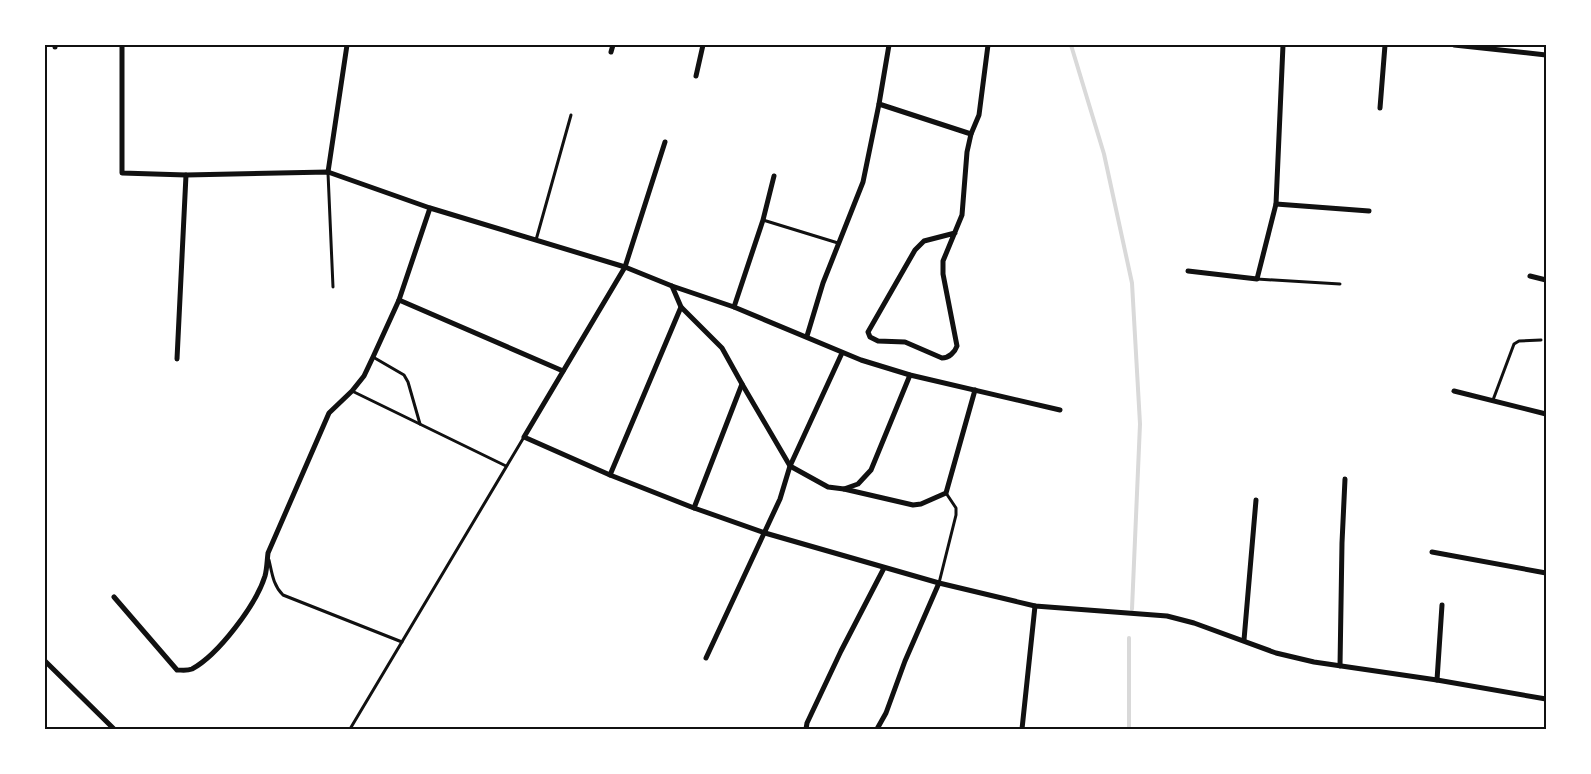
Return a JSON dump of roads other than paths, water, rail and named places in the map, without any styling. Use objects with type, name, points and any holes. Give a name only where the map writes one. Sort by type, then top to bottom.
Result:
[{"type":"street","points":[[122,45],[122,172],[186,174],[328,172],[430,208],[625,267],[672,286],[734,307],[807,336],[842,353],[910,375],[1060,410]]},
{"type":"street","points":[[328,172],[347,45]]},
{"type":"street","points":[[611,52],[613,45]]},
{"type":"street","points":[[696,76],[703,45]]},
{"type":"street","points":[[807,336],[823,283],[863,182],[889,45]]},
{"type":"street","points":[[955,233],[924,241],[915,250],[868,332],[870,337],[878,342],[905,342],[942,358],[946,358],[956,350],[957,346],[942,261],[955,233],[962,215],[967,152],[971,134],[979,115],[988,45]]},
{"type":"street","points":[[1188,271],[1258,278],[1276,204],[1283,45]]},
{"type":"street","points":[[1380,108],[1385,45]]},
{"type":"street","points":[[1454,45],[1546,55]]},
{"type":"street","points":[[879,104],[971,134]]},
{"type":"street","points":[[665,142],[625,267],[524,437],[610,475],[694,508],[765,533],[939,584],[1035,606],[1167,616],[1194,623],[1276,653],[1340,666],[1437,680],[1546,699]]},
{"type":"street","points":[[177,359],[186,174]]},
{"type":"street","points":[[734,307],[763,220],[774,176]]},
{"type":"street","points":[[1276,204],[1370,211]]},
{"type":"street","points":[[114,597],[176,670],[190,670],[204,661],[224,642],[253,604],[265,576],[268,554],[329,414],[364,376],[399,300],[430,208]]},
{"type":"street","points":[[1530,276],[1546,280]]},
{"type":"street","points":[[672,286],[681,307],[722,348],[790,466],[828,487],[913,505],[921,504],[946,493],[975,390]]},
{"type":"street","points":[[399,300],[563,371]]},
{"type":"street","points":[[610,475],[681,307]]},
{"type":"street","points":[[706,658],[765,533],[780,499],[790,466],[842,353]]},
{"type":"street","points":[[844,489],[858,484],[871,470],[910,375]]},
{"type":"street","points":[[694,508],[742,384]]},
{"type":"street","points":[[1454,391],[1546,414]]},
{"type":"street","points":[[1340,666],[1342,543],[1346,479]]},
{"type":"street","points":[[1244,640],[1256,500]]},
{"type":"street","points":[[1432,552],[1546,573]]},
{"type":"street","points":[[806,729],[807,723],[841,652],[884,568]]},
{"type":"street","points":[[878,729],[886,713],[905,660],[939,584]]},
{"type":"street","points":[[1437,680],[1442,605]]},
{"type":"street","points":[[1022,729],[1035,606]]},
{"type":"street","points":[[45,661],[114,729]]},
{"type":"lane","points":[[536,240],[571,115]]},
{"type":"lane","points":[[328,172],[334,287]]},
{"type":"lane","points":[[763,220],[838,243]]},
{"type":"lane","points":[[1258,278],[1340,284]]},
{"type":"lane","points":[[1492,401],[1514,344],[1519,341],[1541,340]]},
{"type":"lane","points":[[373,357],[404,375],[408,382],[420,424]]},
{"type":"lane","points":[[352,391],[506,466]]},
{"type":"lane","points":[[350,729],[524,437]]},
{"type":"lane","points":[[939,584],[956,515],[956,508],[946,493]]},
{"type":"lane","points":[[268,554],[273,580],[277,588],[284,595],[402,642]]},
{"type":"waterway","points":[[1071,45],[1104,154],[1132,283],[1140,424],[1132,609]]},
{"type":"waterway","points":[[1129,638],[1129,729]]}]
